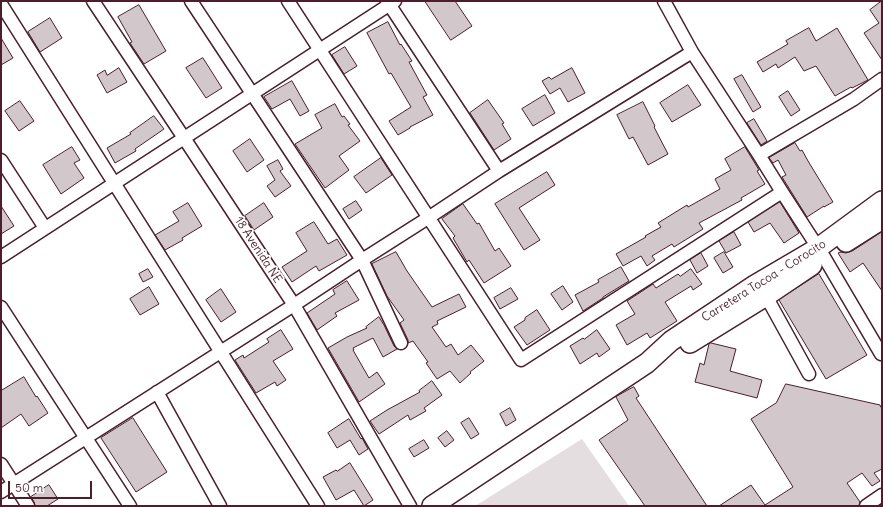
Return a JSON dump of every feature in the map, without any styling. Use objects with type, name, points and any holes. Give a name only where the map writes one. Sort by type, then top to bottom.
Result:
[{"type":"main road","name":"Carretera Tocoa - Corocito","points":[[647,363],[677,351],[766,296],[882,202]]},
{"type":"main road","name":"Carretera Tocoa - Corocito","points":[[432,506],[451,501],[647,363],[671,341],[755,285],[882,219]]},
{"type":"street","name":"18 Avenida NE","points":[[93,1],[294,305],[410,506]]},
{"type":"street","points":[[191,1],[362,260],[402,343]]},
{"type":"street","points":[[288,1],[521,360],[782,192]]},
{"type":"street","points":[[664,1],[692,52],[821,252],[881,354]]},
{"type":"street","points":[[1,257],[320,50],[390,2],[499,171]]},
{"type":"street","points":[[1,4],[318,506]]},
{"type":"street","points":[[1,492],[294,305],[499,171],[692,52]]},
{"type":"street","points":[[759,155],[854,99],[882,79]]},
{"type":"street","points":[[1,160],[45,228]]},
{"type":"street","points":[[766,296],[809,374]]},
{"type":"street","points":[[1,307],[130,506]]},
{"type":"street","points":[[157,392],[220,506]]},
{"type":"street","points":[[1,464],[28,506]]},
{"type":"street","points":[[866,506],[882,495]]},
{"type":"shaded area","points":[[582,439],[629,506],[475,506]]},
{"type":"building","points":[[425,1],[455,1],[472,26],[451,40]]},
{"type":"building","points":[[882,1],[882,60],[864,33],[879,23],[870,10]]},
{"type":"building","points":[[139,5],[166,51],[144,64],[130,43],[132,42],[118,17]]},
{"type":"building","points":[[50,18],[62,38],[40,52],[28,32]]},
{"type":"building","points":[[388,22],[400,45],[401,44],[412,61],[409,62],[427,95],[423,97],[433,115],[398,135],[389,121],[411,107],[391,73],[389,74],[367,33]]},
{"type":"building","points":[[809,28],[816,41],[837,28],[868,80],[835,96],[816,66],[804,71],[795,57],[778,68],[776,64],[763,72],[757,62],[788,44],[786,41]]},
{"type":"building","points":[[1,38],[13,58],[1,65]]},
{"type":"building","points":[[345,47],[357,66],[344,74],[332,55]]},
{"type":"building","points":[[203,58],[222,88],[206,98],[186,68]]},
{"type":"building","points":[[119,68],[127,82],[107,93],[97,75],[105,70],[107,75]]},
{"type":"building","points":[[572,68],[585,93],[568,102],[560,88],[550,94],[542,81],[549,77],[551,79]]},
{"type":"building","points":[[742,75],[761,107],[753,112],[734,79]]},
{"type":"building","points":[[292,81],[309,111],[300,116],[290,99],[272,109],[264,97]]},
{"type":"building","points":[[688,85],[701,105],[672,122],[660,103]]},
{"type":"building","points":[[788,91],[800,110],[791,116],[779,97]]},
{"type":"building","points":[[545,95],[555,113],[533,126],[522,109]]},
{"type":"building","points":[[488,100],[504,123],[502,124],[511,139],[494,150],[470,113]]},
{"type":"building","points":[[20,101],[34,121],[19,131],[5,111]]},
{"type":"building","points":[[643,102],[668,154],[648,165],[633,137],[629,139],[617,115]]},
{"type":"building","points":[[335,104],[342,117],[344,116],[350,124],[348,125],[360,141],[339,156],[349,170],[325,188],[295,144],[322,128],[315,115]]},
{"type":"building","points":[[154,116],[164,129],[135,149],[136,151],[115,163],[107,148],[131,134],[130,133]]},
{"type":"building","points":[[754,119],[767,141],[761,145],[747,123]]},
{"type":"building","points":[[250,139],[264,160],[247,172],[233,151]]},
{"type":"building","points":[[795,143],[800,151],[802,150],[833,202],[807,217],[782,177],[786,175],[778,160],[773,163],[769,158]]},
{"type":"building","points":[[72,147],[80,160],[74,163],[84,178],[61,194],[43,165]]},
{"type":"building","points":[[745,147],[759,170],[757,171],[765,184],[741,198],[742,200],[699,223],[703,229],[674,247],[672,244],[652,256],[655,260],[647,266],[641,256],[623,266],[616,254],[661,227],[658,223],[687,205],[688,207],[720,189],[715,179],[731,170],[725,159]]},
{"type":"building","points":[[381,158],[392,175],[366,193],[354,177]]},
{"type":"building","points":[[278,160],[283,169],[280,171],[291,186],[275,197],[267,186],[275,180],[267,166]]},
{"type":"building","points":[[547,172],[555,185],[519,208],[540,240],[524,250],[495,204]]},
{"type":"building","points":[[356,201],[362,210],[349,219],[343,209]]},
{"type":"building","points":[[780,202],[799,233],[784,243],[770,223],[754,232],[748,222]]},
{"type":"building","points":[[188,203],[202,226],[182,238],[183,240],[165,250],[155,235],[179,221],[173,212]]},
{"type":"building","points":[[264,203],[273,217],[254,230],[245,216]]},
{"type":"building","points":[[463,204],[477,224],[479,223],[495,251],[499,248],[511,266],[484,283],[469,260],[467,262],[453,238],[455,236],[442,219]]},
{"type":"building","points":[[1,206],[14,226],[1,234]]},
{"type":"building","points":[[314,222],[328,244],[337,239],[347,255],[319,271],[316,266],[292,282],[282,267],[307,251],[296,233]]},
{"type":"building","points":[[734,232],[741,245],[726,253],[719,241]]},
{"type":"building","points":[[882,232],[882,291],[863,263],[850,272],[838,253],[852,251]]},
{"type":"building","points":[[396,252],[407,271],[432,307],[459,294],[466,307],[437,321],[438,324],[432,327],[446,347],[451,344],[458,355],[471,345],[484,361],[470,372],[471,373],[460,383],[450,371],[437,379],[426,363],[428,362],[413,341],[408,343],[400,323],[404,320],[387,296],[372,264]]},
{"type":"building","points":[[724,252],[733,267],[723,273],[714,258]]},
{"type":"building","points":[[701,253],[708,266],[697,273],[690,260]]},
{"type":"building","points":[[621,267],[629,281],[583,311],[575,295],[599,282],[598,280]]},
{"type":"building","points":[[148,269],[153,277],[143,282],[139,274]]},
{"type":"building","points":[[691,269],[702,284],[693,290],[691,286],[665,302],[677,321],[650,338],[647,333],[627,345],[616,325],[635,314],[627,301],[653,284],[656,288],[678,274],[680,276]]},
{"type":"building","points":[[819,274],[867,355],[826,379],[779,300]]},
{"type":"building","points":[[347,281],[359,300],[335,313],[337,316],[317,330],[307,313],[335,294],[333,290]]},
{"type":"building","points":[[563,286],[573,302],[562,310],[551,294]]},
{"type":"building","points":[[149,287],[159,304],[140,315],[130,299]]},
{"type":"building","points":[[511,288],[518,299],[500,309],[494,298]]},
{"type":"building","points":[[221,289],[236,312],[221,322],[206,300]]},
{"type":"building","points":[[537,310],[550,330],[527,345],[514,327]]},
{"type":"building","points":[[379,317],[397,349],[383,357],[373,338],[353,348],[369,378],[377,372],[385,384],[359,402],[328,348],[367,328],[366,327]]},
{"type":"building","points":[[281,330],[293,349],[273,361],[286,380],[277,386],[275,382],[256,393],[235,360],[243,355],[244,358],[269,342],[267,339]]},
{"type":"building","points":[[597,330],[610,349],[599,357],[597,353],[580,364],[570,346]]},
{"type":"building","points":[[711,343],[736,349],[730,371],[762,380],[757,398],[695,382],[700,363],[704,365],[709,344]]},
{"type":"building","points":[[24,377],[48,413],[29,426],[21,414],[1,428],[1,391]]},
{"type":"building","points":[[432,381],[442,395],[424,408],[426,411],[410,420],[408,415],[379,434],[370,421],[420,392],[419,391]]},
{"type":"building","points":[[786,384],[880,405],[882,409],[882,469],[874,473],[880,481],[872,486],[862,473],[847,483],[860,502],[859,506],[719,506],[751,485],[765,505],[793,487],[751,419],[776,403]]},
{"type":"building","points":[[634,387],[639,396],[636,398],[707,506],[645,506],[599,440],[628,420],[616,397]]},
{"type":"building","points":[[510,408],[516,420],[506,426],[500,414]]},
{"type":"building","points":[[133,418],[167,472],[136,492],[101,438]]},
{"type":"building","points":[[469,418],[479,434],[471,439],[461,423]]},
{"type":"building","points":[[349,419],[368,449],[359,455],[350,440],[337,448],[328,433]]},
{"type":"building","points":[[447,431],[454,440],[445,447],[438,438]]},
{"type":"building","points":[[424,440],[429,448],[414,457],[409,449]]},
{"type":"building","points":[[350,463],[373,500],[364,506],[354,490],[336,500],[323,477]]},
{"type":"building","points":[[49,485],[58,499],[47,506],[35,506],[31,497]]}]
